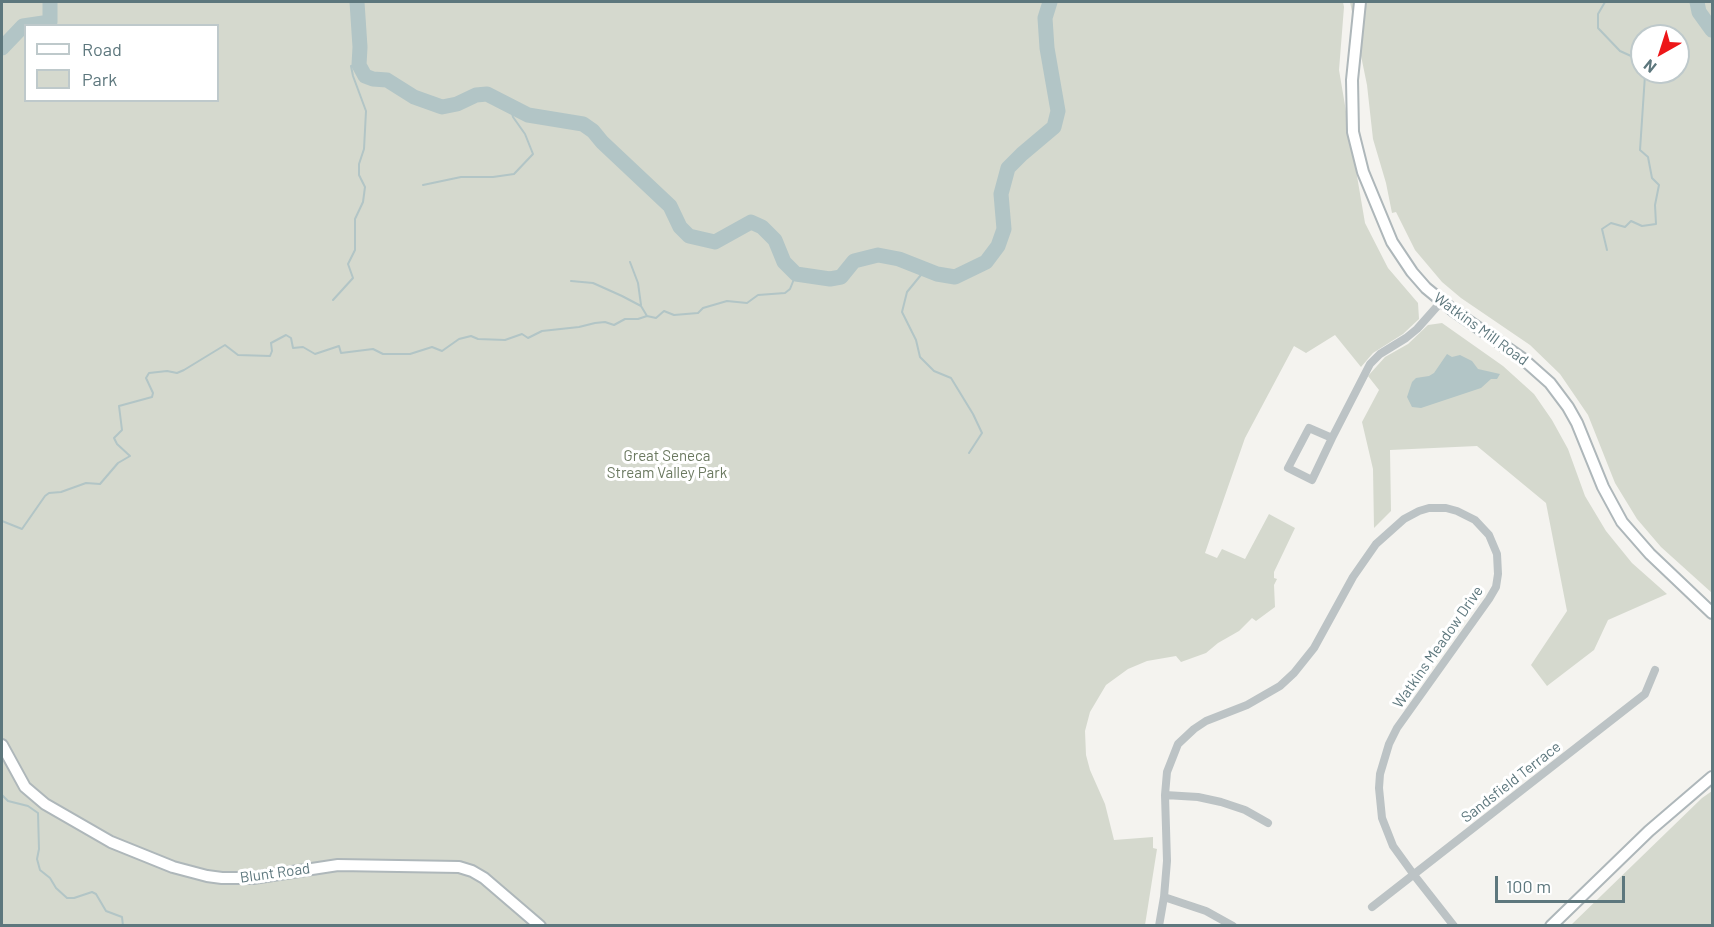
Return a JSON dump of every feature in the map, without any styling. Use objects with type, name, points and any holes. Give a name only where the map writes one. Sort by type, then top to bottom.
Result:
[{"type":"street","name":"Watkins Mill Road","points":[[1360,2],[1351,111],[1356,150],[1374,202],[1392,242],[1412,272],[1441,302],[1523,359],[1550,383],[1577,423],[1603,487],[1622,522],[1650,554],[1713,613]]},
{"type":"street","points":[[1332,438],[1309,428],[1288,468],[1312,480],[1370,364],[1380,354],[1406,339],[1441,302]]},
{"type":"street","name":"Watkins Meadow Drive","points":[[1159,926],[1167,861],[1165,795],[1167,772],[1178,744],[1206,721],[1266,696],[1294,673],[1314,648],[1353,577],[1376,544],[1404,519],[1419,511],[1446,508],[1475,520],[1489,535],[1497,554],[1496,587],[1397,728],[1389,744],[1378,788],[1382,818],[1393,846],[1454,926]]},
{"type":"street","name":"Sandsfield Terrace","points":[[1372,907],[1645,694],[1655,670]]},
{"type":"street","name":"Blunt Road","points":[[2,745],[25,787],[45,804],[111,842],[173,867],[222,878],[253,878],[338,865],[459,867],[484,878],[540,926]]},
{"type":"street","points":[[1551,926],[1649,831],[1710,780]]},
{"type":"street","points":[[1165,795],[1198,797],[1221,802],[1245,810],[1268,823]]},
{"type":"street","points":[[1164,897],[1206,910],[1233,926]]},
{"type":"green space","name":"Great Seneca Stream Valley Park","points":[[2,2],[1343,2],[1339,70],[1365,223],[1388,268],[1418,303],[1419,319],[1403,334],[1373,353],[1361,367],[1335,335],[1306,353],[1294,346],[1245,438],[1205,553],[1217,558],[1222,549],[1245,559],[1269,514],[1295,528],[1274,572],[1274,578],[1277,579],[1274,585],[1275,607],[1256,621],[1252,618],[1239,631],[1206,653],[1181,662],[1176,656],[1147,661],[1128,669],[1106,685],[1090,712],[1085,731],[1086,755],[1105,804],[1114,840],[1153,837],[1153,848],[1157,849],[1145,925],[2,925]]},
{"type":"green space","points":[[1350,2],[1712,2],[1712,593],[1661,547],[1637,519],[1615,483],[1588,415],[1560,374],[1530,345],[1461,298],[1442,282],[1415,250],[1396,212],[1392,213],[1373,139],[1367,85]]},
{"type":"green space","points":[[1442,323],[1503,366],[1534,394],[1568,449],[1585,496],[1606,531],[1632,563],[1667,594],[1608,620],[1594,650],[1547,686],[1531,665],[1567,611],[1546,503],[1477,446],[1390,450],[1391,511],[1374,528],[1373,469],[1362,422],[1379,390],[1368,376],[1385,357],[1408,344],[1428,325]]},
{"type":"green space","points":[[1712,791],[1712,925],[1571,925],[1702,798]]},
{"type":"shaded area","points":[[1447,354],[1452,357],[1460,355],[1472,361],[1478,369],[1500,374],[1497,379],[1491,379],[1481,388],[1421,408],[1412,407],[1407,397],[1412,382],[1416,378],[1434,373]]},
{"type":"waterway","points":[[36,24],[50,22],[50,2]]},
{"type":"waterway","points":[[357,2],[359,65],[365,76],[387,80],[414,97],[442,107],[457,104],[476,95],[487,94],[528,115],[583,124],[670,206],[680,227],[689,236],[715,242],[751,222],[762,227],[775,240],[784,262],[796,274],[830,279],[841,277],[854,261],[878,255],[899,259],[937,274],[955,277],[986,262],[998,246],[1004,229],[1001,194],[1008,168],[1054,127],[1058,111],[1047,48],[1045,18],[1050,2]]},
{"type":"waterway","points":[[1605,2],[1598,14],[1598,28],[1620,51],[1630,56]]},
{"type":"waterway","points":[[1697,2],[1699,12],[1712,30]]},
{"type":"waterway","points":[[2,48],[24,26]]},
{"type":"waterway","points":[[333,300],[353,278],[348,264],[355,250],[355,219],[363,202],[365,187],[359,175],[359,164],[364,149],[366,111],[351,66],[359,65]]},
{"type":"waterway","points":[[1607,250],[1602,229],[1611,223],[1625,227],[1631,221],[1642,226],[1656,224],[1655,205],[1659,185],[1652,178],[1648,157],[1640,150],[1644,84]]},
{"type":"waterway","points":[[423,185],[461,177],[493,177],[514,174],[533,154],[525,134],[513,117],[510,106]]},
{"type":"waterway","points":[[630,262],[638,283],[641,305]]},
{"type":"waterway","points":[[925,270],[907,292],[902,312],[916,340],[920,357],[934,371],[951,378],[973,414],[982,433],[969,453]]},
{"type":"waterway","points":[[2,521],[22,529],[49,493],[61,492],[86,483],[100,484],[118,463],[130,456],[114,438],[122,430],[119,406],[152,397],[153,393],[146,378],[149,373],[167,371],[177,373],[225,345],[238,355],[270,356],[271,343],[286,335],[291,338],[293,348],[303,347],[315,354],[339,346],[341,353],[373,349],[383,354],[410,354],[432,347],[442,351],[459,339],[471,336],[478,339],[505,340],[522,334],[528,338],[542,331],[605,322],[614,325],[625,319],[647,316],[656,318],[664,311],[674,315],[698,313],[703,308],[727,301],[747,303],[758,295],[785,293],[790,289],[796,274]]},
{"type":"waterway","points":[[571,281],[593,283],[622,296],[641,306],[647,316]]},
{"type":"waterway","points":[[2,795],[8,801],[28,806],[38,813],[37,859],[40,870],[50,878],[56,888],[67,898],[92,892],[96,894],[106,911],[122,917],[123,926]]}]
